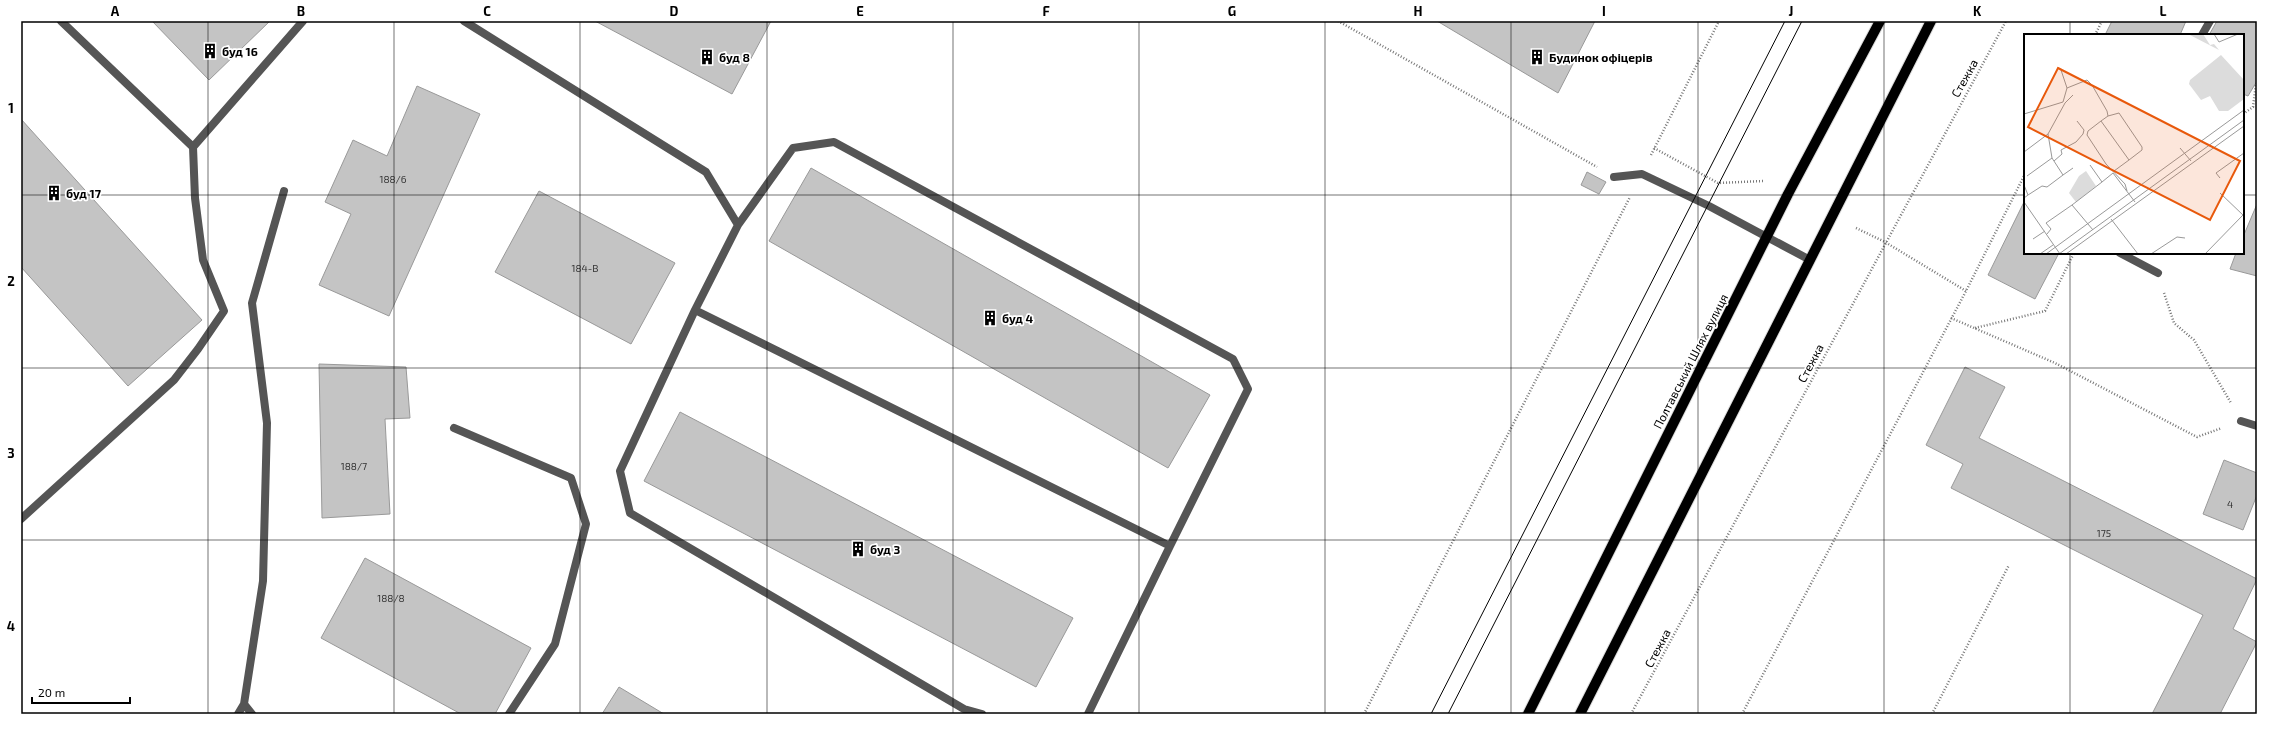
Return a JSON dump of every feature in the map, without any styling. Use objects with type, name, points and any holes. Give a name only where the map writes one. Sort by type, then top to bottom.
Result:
[{"type":"main road","name":"Полтавський Шлях вулиця","points":[[1528,714],[1766,237],[1880,21]]},
{"type":"main road","points":[[1580,714],[1931,21]]},
{"type":"street","points":[[61,21],[193,147]]},
{"type":"street","points":[[21,519],[174,380],[198,349],[224,311],[203,260],[195,198],[193,147],[303,21]]},
{"type":"street","points":[[464,21],[706,172],[738,225]]},
{"type":"street","points":[[2203,34],[2210,21]]},
{"type":"street","points":[[982,714],[964,709],[630,513],[620,471],[695,310],[738,225],[793,148],[834,142],[1233,359],[1248,389],[1088,714]]},
{"type":"street","points":[[1614,177],[1642,174],[1810,260]]},
{"type":"street","points":[[238,714],[244,704],[263,581],[267,423],[252,303],[284,191]]},
{"type":"street","points":[[2122,254],[2158,273]]},
{"type":"street","points":[[695,310],[1170,546]]},
{"type":"street","points":[[2241,421],[2257,426]]},
{"type":"street","points":[[454,428],[571,478],[586,524],[555,644],[509,714]]},
{"type":"street","points":[[244,704],[252,714]]},
{"type":"path","points":[[1338,21],[1614,177]]},
{"type":"path","points":[[1364,714],[1642,174],[1719,21]]},
{"type":"path","name":"Стежка","points":[[1631,714],[1885,242],[2006,21]]},
{"type":"path","points":[[2096,34],[2102,21]]},
{"type":"path","points":[[2244,113],[2253,107],[2256,84]]},
{"type":"path","points":[[1654,148],[1718,183],[1764,181]]},
{"type":"path","points":[[1742,714],[1952,318],[2024,176]]},
{"type":"path","points":[[1856,228],[1885,242],[1966,291]]},
{"type":"path","points":[[1974,328],[2045,311],[2074,254]]},
{"type":"path","points":[[1952,318],[2055,363],[2197,437],[2241,421],[2194,340],[2174,323],[2158,273]]},
{"type":"path","points":[[1932,714],[2009,565]]},
{"type":"building","name":"буд 16","points":[[152,21],[270,21],[209,80]]},
{"type":"building","name":"буд 8","points":[[595,21],[771,21],[732,94]]},
{"type":"building","name":"Будинок офіцерів","points":[[1437,21],[1595,21],[1558,93]]},
{"type":"building","points":[[2112,21],[2186,21],[2180,34],[2106,34]]},
{"type":"building","points":[[2217,21],[2257,21],[2257,81],[2248,96],[2244,94],[2244,34],[2210,34]]},
{"type":"building","points":[[417,86],[480,114],[389,316],[319,285],[351,214],[325,202],[353,140],[387,156]]},
{"type":"building","name":"буд 17","points":[[21,119],[202,320],[128,386],[21,267]]},
{"type":"building","name":"буд 4","points":[[811,168],[1210,395],[1168,468],[769,241]]},
{"type":"building","points":[[1587,172],[1606,182],[1599,194],[1581,185]]},
{"type":"building","points":[[539,191],[675,263],[631,344],[495,272]]},
{"type":"building","points":[[2024,202],[2024,254],[2058,254],[2035,299],[1988,275]]},
{"type":"building","points":[[2257,204],[2257,276],[2230,269],[2236,254],[2244,254],[2244,235]]},
{"type":"building","points":[[319,364],[406,367],[410,418],[385,419],[390,514],[322,518]]},
{"type":"building","points":[[1965,367],[2005,387],[1979,438],[2257,579],[2233,629],[2257,642],[2220,714],[2152,714],[2203,615],[1951,488],[1963,464],[1926,445]]},
{"type":"building","name":"буд 3","points":[[680,412],[1073,618],[1036,687],[644,481]]},
{"type":"building","points":[[2224,460],[2257,473],[2257,495],[2243,530],[2203,514]]},
{"type":"building","points":[[365,558],[531,648],[495,714],[461,714],[321,638]]},
{"type":"building","points":[[619,687],[664,714],[602,714]]},
{"type":"tram line","points":[[1431,714],[1785,21]]},
{"type":"tram line","points":[[1448,714],[1802,21]]},
{"type":"place","name":"буд 16","points":[[210,51]]},
{"type":"place","name":"буд 8","points":[[707,57]]},
{"type":"place","name":"Будинок офіцерів","points":[[1537,57]]},
{"type":"place","name":"буд 17","points":[[54,193]]},
{"type":"place","name":"буд 4","points":[[990,318]]},
{"type":"place","name":"буд 3","points":[[858,549]]}]
